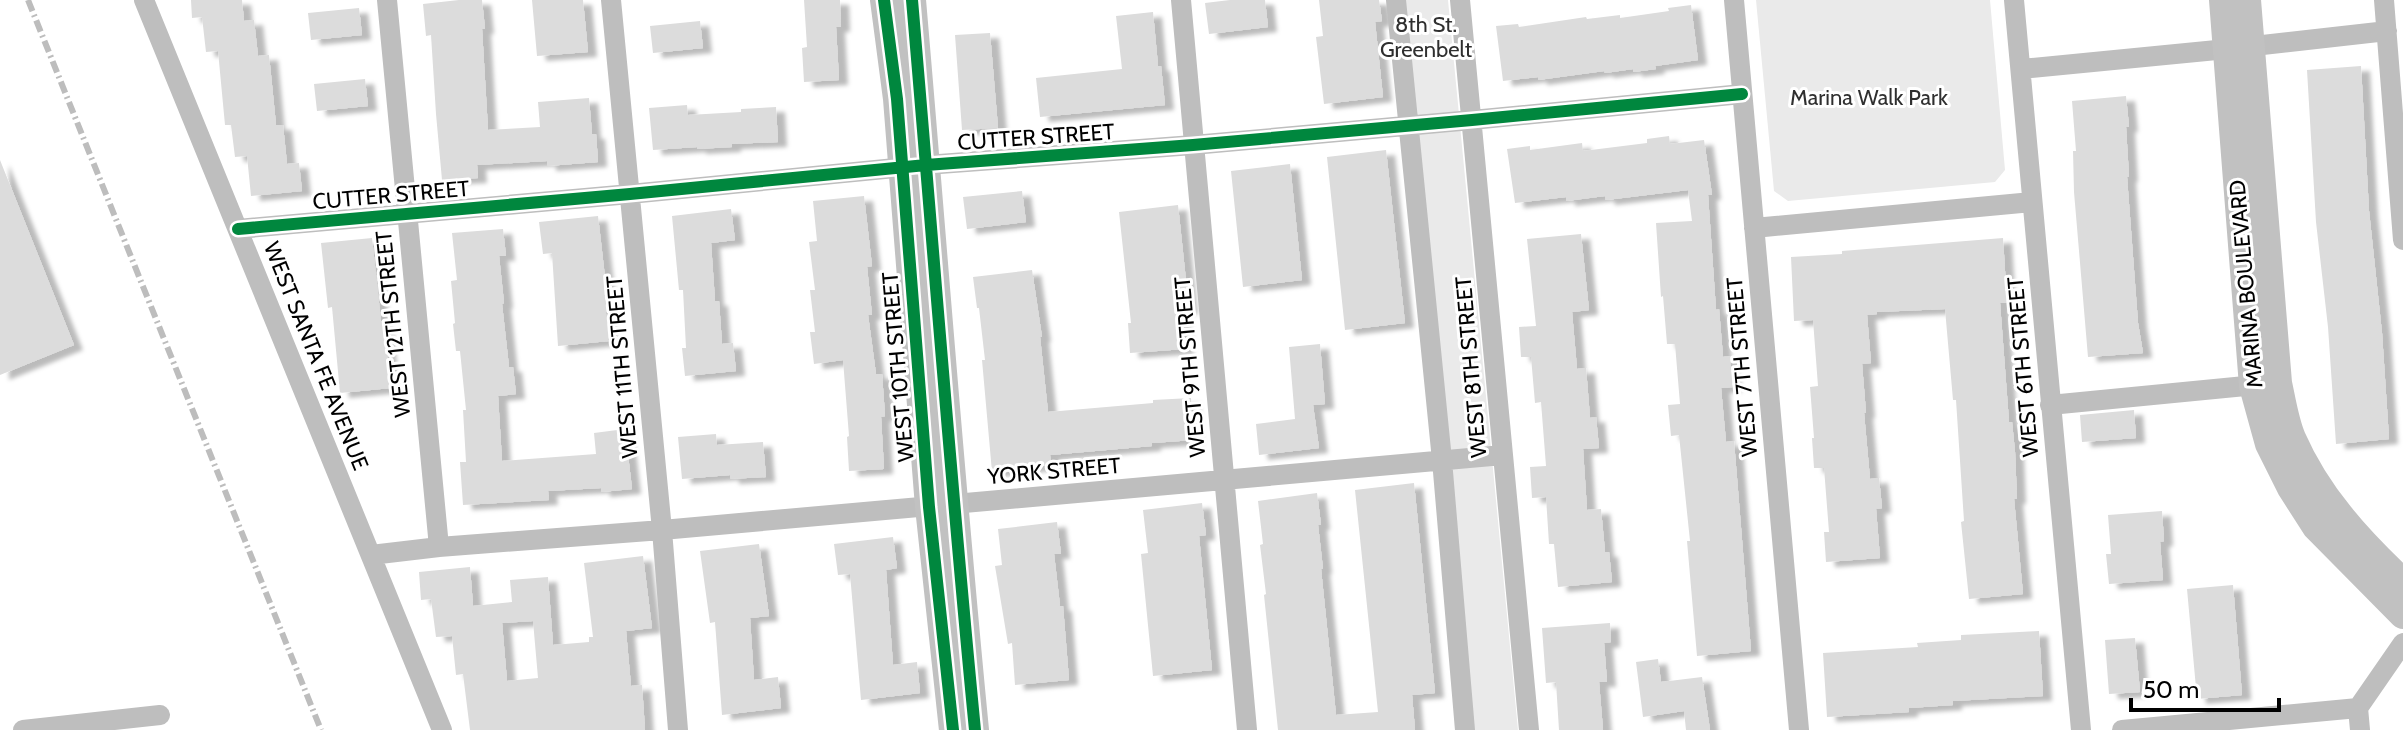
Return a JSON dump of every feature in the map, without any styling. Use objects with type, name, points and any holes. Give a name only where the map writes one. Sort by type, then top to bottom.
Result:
[{"type":"main road","name":"WEST 10TH STREET","points":[[884,0],[897,99],[914,166]]},
{"type":"main road","name":"WEST 10TH STREET","points":[[912,0],[914,166],[942,505],[953,730]]},
{"type":"main road","name":"MARINA BOULEVARD","points":[[2223,0],[2239,48]]},
{"type":"main road","name":"MARINA BOULEVARD","points":[[2247,0],[2239,48],[2269,444],[2291,488],[2316,527],[2403,615]]},
{"type":"main road","name":"MARINA BOULEVARD","points":[[2265,385],[2312,476],[2335,513],[2403,582]]},
{"type":"main road","name":"WEST 10TH STREET","points":[[942,505],[975,730]]},
{"type":"street","name":"WEST SANTA FE AVENUE","points":[[144,0],[442,730]]},
{"type":"street","name":"WEST 12TH STREET","points":[[387,0],[439,547]]},
{"type":"street","name":"WEST 11TH STREET","points":[[611,0],[678,730]]},
{"type":"street","name":"WEST 9TH STREET","points":[[1181,0],[1247,730]]},
{"type":"street","name":"WEST 8TH STREET","points":[[1396,0],[1442,460],[1465,730]]},
{"type":"street","name":"WEST 8TH STREET","points":[[1460,0],[1529,730]]},
{"type":"street","name":"WEST 7TH STREET","points":[[1734,0],[1799,730]]},
{"type":"street","name":"WEST 6TH STREET","points":[[2014,0],[2081,730]]},
{"type":"street","points":[[2384,0],[2399,122],[2403,240]]},
{"type":"street","points":[[2021,69],[2387,31]]},
{"type":"street","name":"CUTTER STREET","points":[[238,229],[1742,94]]},
{"type":"street","points":[[1754,228],[2032,202]]},
{"type":"street","points":[[2050,405],[2265,385]]},
{"type":"street","name":"YORK STREET","points":[[371,555],[1503,455]]},
{"type":"street","points":[[2360,730],[2358,708],[2403,643]]},
{"type":"street","points":[[2122,730],[2358,708]]},
{"type":"street","points":[[23,730],[160,715]]},
{"type":"green space","name":"8th St. Greenbelt","points":[[1397,0],[1448,0],[1518,730],[1472,730]]},
{"type":"green space","name":"Marina Walk Park","points":[[1756,0],[1990,0],[2005,170],[1995,182],[1788,201],[1774,191]]},
{"type":"building","points":[[191,0],[242,0],[244,21],[254,20],[258,56],[269,55],[276,125],[283,125],[287,164],[299,163],[302,191],[251,196],[247,156],[235,157],[231,125],[225,125],[218,51],[206,52],[202,17],[192,18]]},
{"type":"building","points":[[482,0],[488,130],[540,127],[538,102],[589,98],[598,162],[547,166],[547,161],[477,165],[478,178],[442,180],[431,35],[426,36],[423,4]]},
{"type":"building","points":[[532,0],[583,0],[588,52],[537,56]]},
{"type":"building","points":[[804,0],[840,0],[841,27],[836,27],[839,80],[804,82],[802,48],[807,47]]},
{"type":"building","points":[[1265,0],[1268,27],[1209,34],[1205,3]]},
{"type":"building","points":[[1319,0],[1379,0],[1382,21],[1375,22],[1383,97],[1324,104],[1316,37],[1323,36]]},
{"type":"building","points":[[1691,5],[1698,60],[1633,72],[1633,69],[1604,71],[1538,80],[1538,77],[1503,81],[1496,26],[1518,24],[1519,27],[1586,17],[1620,15],[1620,18]]},
{"type":"building","points":[[359,8],[362,35],[311,40],[308,13]]},
{"type":"building","points":[[1153,12],[1165,105],[1040,117],[1036,78],[1122,69],[1116,16]]},
{"type":"building","points":[[700,21],[703,48],[653,53],[650,26]]},
{"type":"building","points":[[990,33],[998,128],[962,130],[955,35]]},
{"type":"building","points":[[2361,66],[2369,211],[2389,439],[2336,444],[2328,327],[2316,222],[2307,70]]},
{"type":"building","points":[[365,79],[368,106],[317,111],[314,84]]},
{"type":"building","points":[[2126,96],[2129,127],[2126,127],[2127,177],[2143,353],[2088,357],[2074,192],[2073,151],[2076,151],[2072,101]]},
{"type":"building","points":[[687,105],[688,115],[776,107],[778,142],[653,150],[649,108]]},
{"type":"building","points":[[1669,136],[1670,144],[1704,140],[1712,195],[1708,195],[1716,310],[1719,309],[1723,357],[1730,356],[1733,387],[1721,388],[1726,442],[1734,441],[1751,651],[1697,656],[1679,435],[1671,436],[1668,405],[1680,404],[1675,344],[1667,344],[1656,223],[1692,221],[1688,190],[1606,200],[1605,196],[1566,201],[1566,197],[1515,203],[1507,149],[1530,146],[1530,150],[1582,143],[1583,151],[1647,143],[1647,139]]},
{"type":"building","points":[[1386,150],[1405,323],[1345,330],[1327,157]]},
{"type":"building","points":[[0,160],[74,345],[0,375]]},
{"type":"building","points":[[1290,164],[1302,280],[1243,287],[1231,171]]},
{"type":"building","points":[[1022,191],[1026,222],[967,229],[963,197]]},
{"type":"building","points":[[864,196],[872,266],[867,267],[872,315],[868,315],[876,374],[882,374],[884,469],[849,471],[843,360],[814,364],[810,332],[815,332],[810,290],[815,290],[809,242],[817,241],[813,201]]},
{"type":"building","points":[[1178,205],[1189,309],[1182,310],[1185,349],[1130,353],[1128,323],[1131,323],[1119,212]]},
{"type":"building","points":[[731,209],[735,240],[711,243],[722,344],[733,343],[736,371],[685,376],[683,290],[679,290],[672,216]]},
{"type":"building","points":[[598,216],[609,341],[558,346],[552,253],[543,254],[539,222]]},
{"type":"building","points":[[503,229],[506,256],[499,256],[502,304],[509,367],[513,367],[516,394],[498,396],[502,461],[596,454],[594,433],[625,429],[632,489],[548,491],[549,500],[463,505],[460,462],[466,462],[463,410],[466,410],[460,351],[456,351],[453,324],[451,281],[457,280],[452,233]]},
{"type":"building","points":[[1581,234],[1589,310],[1572,312],[1577,369],[1586,368],[1590,418],[1596,417],[1599,448],[1583,449],[1587,510],[1601,509],[1605,552],[1609,552],[1612,582],[1558,587],[1554,544],[1549,544],[1546,497],[1532,498],[1530,467],[1546,466],[1541,402],[1535,403],[1531,357],[1521,357],[1519,327],[1536,326],[1527,239]]},
{"type":"building","points":[[372,238],[391,388],[340,393],[332,307],[328,308],[321,243]]},
{"type":"building","points":[[2003,238],[2007,303],[2000,303],[2009,422],[2012,422],[2015,452],[2017,499],[2014,499],[2023,594],[1969,599],[1961,522],[1964,521],[1956,400],[1953,400],[1945,309],[1867,315],[1871,363],[1862,364],[1864,413],[1870,479],[1879,478],[1882,508],[1876,509],[1880,558],[1826,562],[1824,532],[1829,532],[1824,468],[1814,468],[1812,438],[1810,387],[1818,386],[1813,320],[1794,321],[1791,257]]},
{"type":"building","points":[[1032,270],[1042,337],[1048,412],[1191,398],[1194,440],[1050,455],[1051,465],[992,472],[982,360],[985,360],[973,277]]},
{"type":"building","points":[[1320,344],[1325,404],[1313,405],[1319,448],[1259,455],[1256,424],[1295,419],[1289,347]]},
{"type":"building","points":[[2134,410],[2136,438],[2082,442],[2080,415]]},
{"type":"building","points":[[716,434],[717,445],[763,442],[766,477],[730,479],[730,475],[682,479],[678,437]]},
{"type":"building","points":[[1414,483],[1435,693],[1412,695],[1415,730],[1278,730],[1258,501],[1317,493],[1321,569],[1336,715],[1378,712],[1355,490]]},
{"type":"building","points":[[1202,503],[1206,535],[1199,536],[1212,670],[1153,676],[1141,554],[1148,553],[1143,510]]},
{"type":"building","points":[[2162,511],[2164,541],[2160,542],[2163,580],[2109,584],[2106,554],[2111,554],[2108,515]]},
{"type":"building","points":[[1057,522],[1061,554],[1054,554],[1060,606],[1063,606],[1069,680],[1015,685],[1012,643],[1008,644],[995,566],[1002,565],[998,529]]},
{"type":"building","points":[[893,537],[897,568],[886,570],[893,665],[917,662],[920,693],[861,700],[850,574],[838,575],[834,544]]},
{"type":"building","points":[[759,544],[769,616],[750,618],[754,680],[778,677],[781,708],[722,715],[715,622],[710,623],[700,551]]},
{"type":"building","points":[[643,556],[652,628],[626,631],[631,686],[642,685],[645,730],[470,730],[463,674],[456,675],[452,636],[436,637],[431,599],[421,600],[419,572],[470,567],[473,606],[512,602],[510,580],[548,577],[553,645],[589,642],[589,637],[593,637],[584,563]],"holes":[[[533,621],[538,678],[507,681],[502,623]]]},
{"type":"building","points":[[2233,585],[2242,695],[2197,699],[2187,589]]},
{"type":"building","points":[[1610,623],[1611,642],[1604,643],[1607,682],[1599,682],[1603,730],[1559,730],[1556,682],[1546,683],[1542,628]]},
{"type":"building","points":[[2039,631],[2043,696],[1953,701],[1953,705],[1909,708],[1909,712],[1827,717],[1823,653],[1918,647],[1917,643],[1961,640],[1961,635]]},
{"type":"building","points":[[2135,638],[2140,692],[2109,694],[2105,640]]},
{"type":"building","points":[[1658,659],[1661,682],[1702,677],[1710,730],[1686,730],[1684,711],[1643,717],[1636,662]]},
{"type":"railway","points":[[28,0],[321,730]]},
{"type":"cycle path","points":[[884,0],[897,99],[929,507],[953,730]]},
{"type":"cycle path","points":[[912,0],[975,730]]},
{"type":"cycle path","points":[[238,229],[1742,94]]}]
